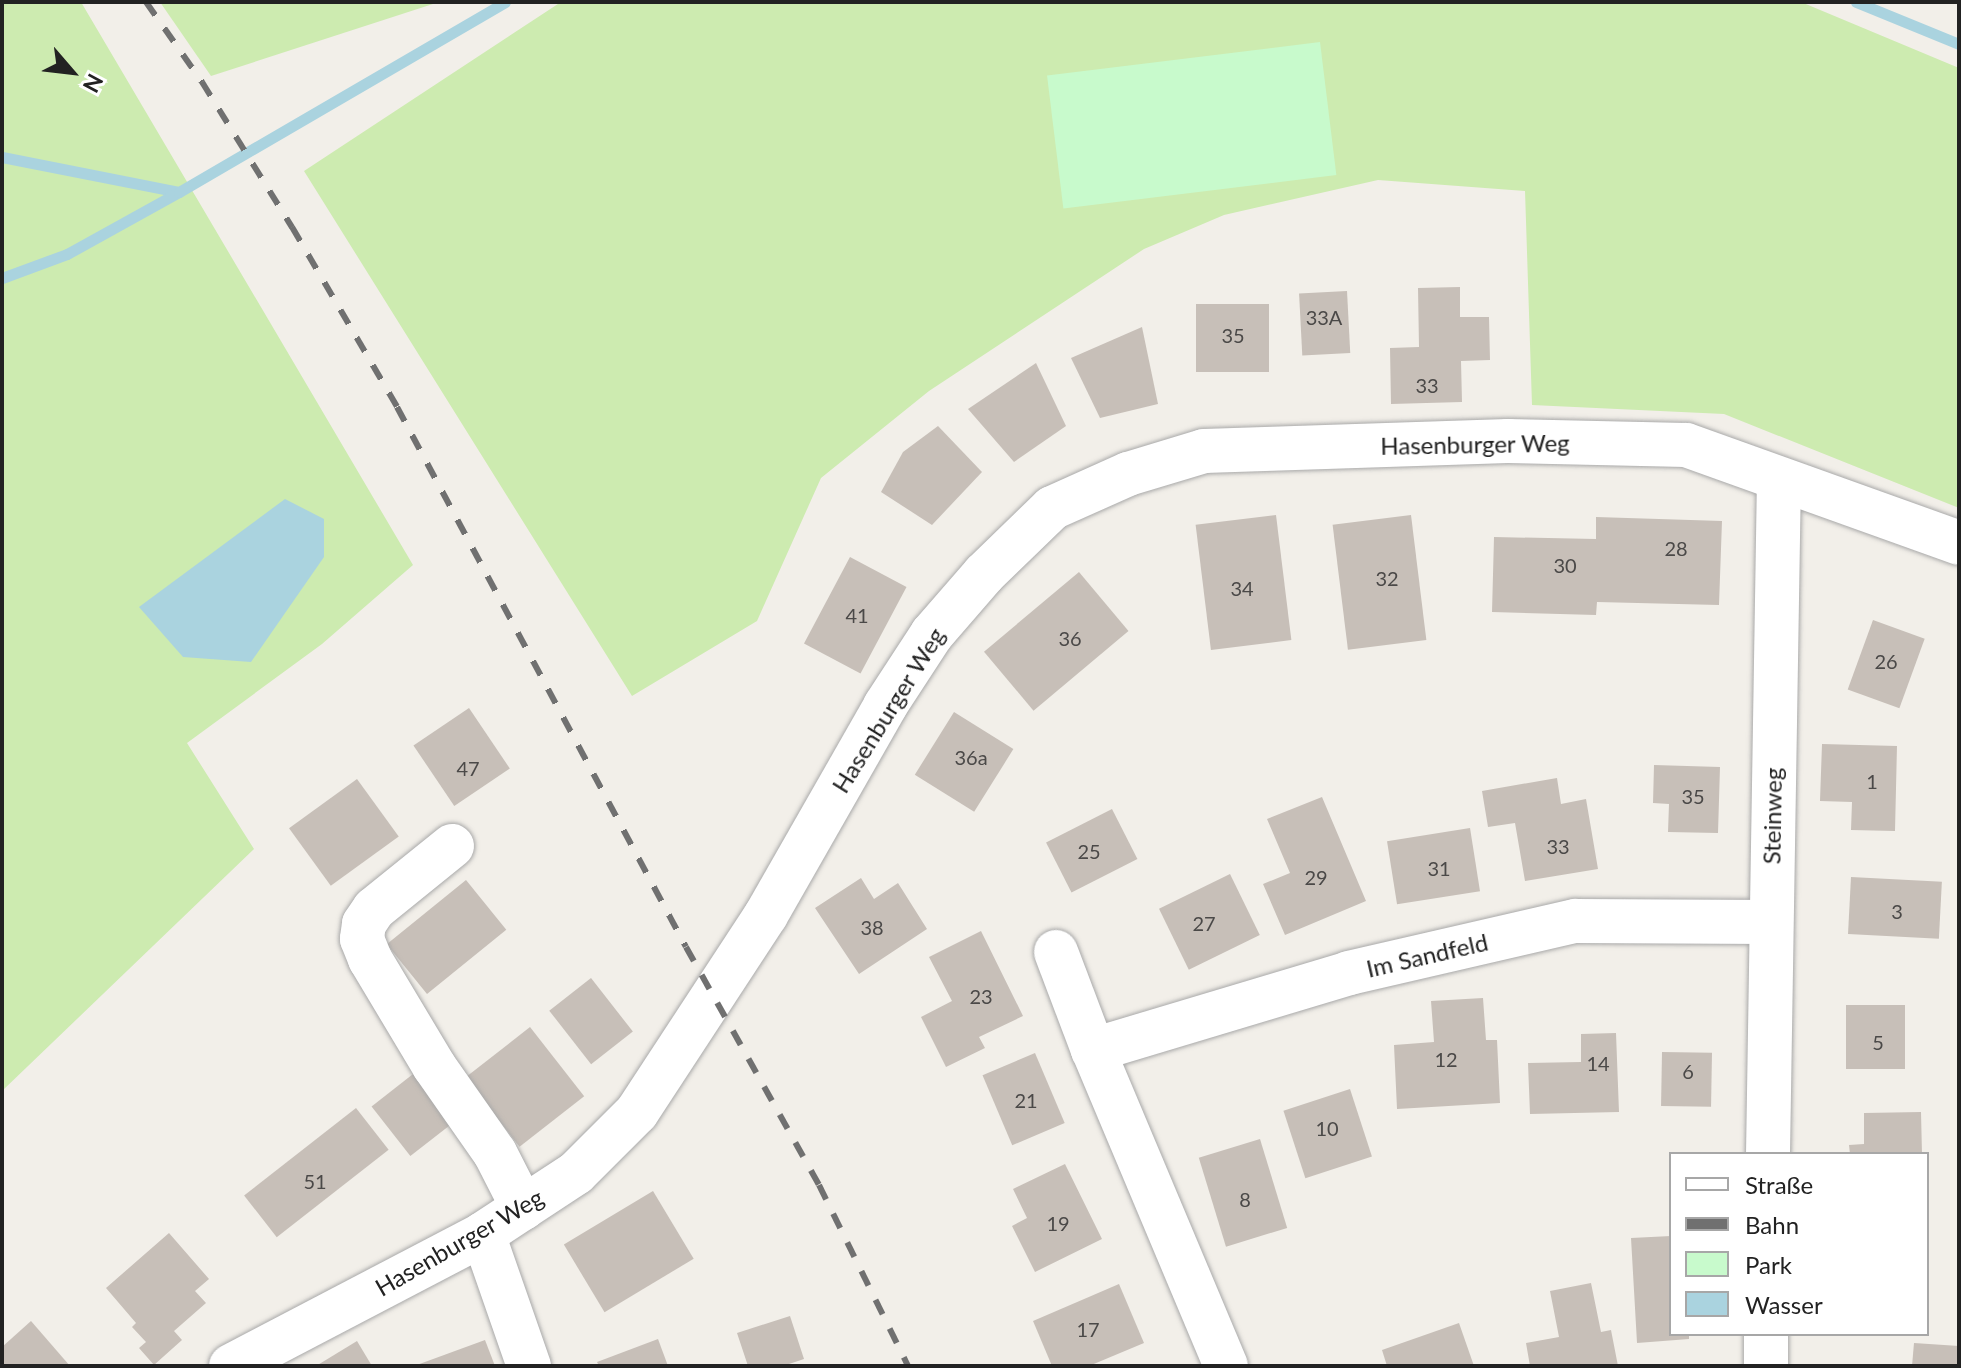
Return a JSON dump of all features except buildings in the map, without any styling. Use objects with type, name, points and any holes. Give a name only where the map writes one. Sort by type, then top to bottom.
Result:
[{"type":"street","name":"Hasenburger Weg","points":[[231,1366],[483,1234],[576,1173],[637,1112],[766,915],[885,706],[932,634],[984,574],[1052,508],[1128,474],[1204,451],[1508,441],[1686,445],[1959,543]]},
{"type":"street","name":"Steinweg","points":[[1768,1152],[1779,479]]},
{"type":"street","points":[[452,846],[374,909],[364,924],[362,939],[370,959],[434,1066],[489,1143],[523,1208]]},
{"type":"street","name":"Im Sandfeld","points":[[1093,1050],[1349,973],[1575,921],[1770,922]]},
{"type":"street","points":[[1056,952],[1093,1050],[1226,1366]]},
{"type":"street","points":[[483,1234],[529,1366]]},
{"type":"street","points":[[1766,1336],[1766,1366]]},
{"type":"green space","points":[[2,2],[81,2],[413,565],[322,644],[187,743],[254,849],[2,1091]]},
{"type":"green space","points":[[160,2],[435,2],[436,3],[211,76]]},
{"type":"green space","points":[[561,2],[1801,2],[1959,68],[1959,508],[1724,414],[1532,405],[1525,191],[1378,180],[1224,215],[1144,249],[929,391],[821,478],[757,621],[632,696],[304,171]]},
{"type":"green space","points":[[1320,42],[1336,175],[1063,209],[1047,76]]},
{"type":"water","points":[[285,499],[324,519],[324,557],[251,662],[183,657],[139,607]]},
{"type":"waterway","points":[[2,278],[67,254],[505,2]]},
{"type":"waterway","points":[[1856,2],[1959,44]]},
{"type":"waterway","points":[[2,157],[179,192]]},
{"type":"railway","points":[[146,2],[202,82],[292,227],[397,407],[686,947],[819,1185],[908,1366]]}]
